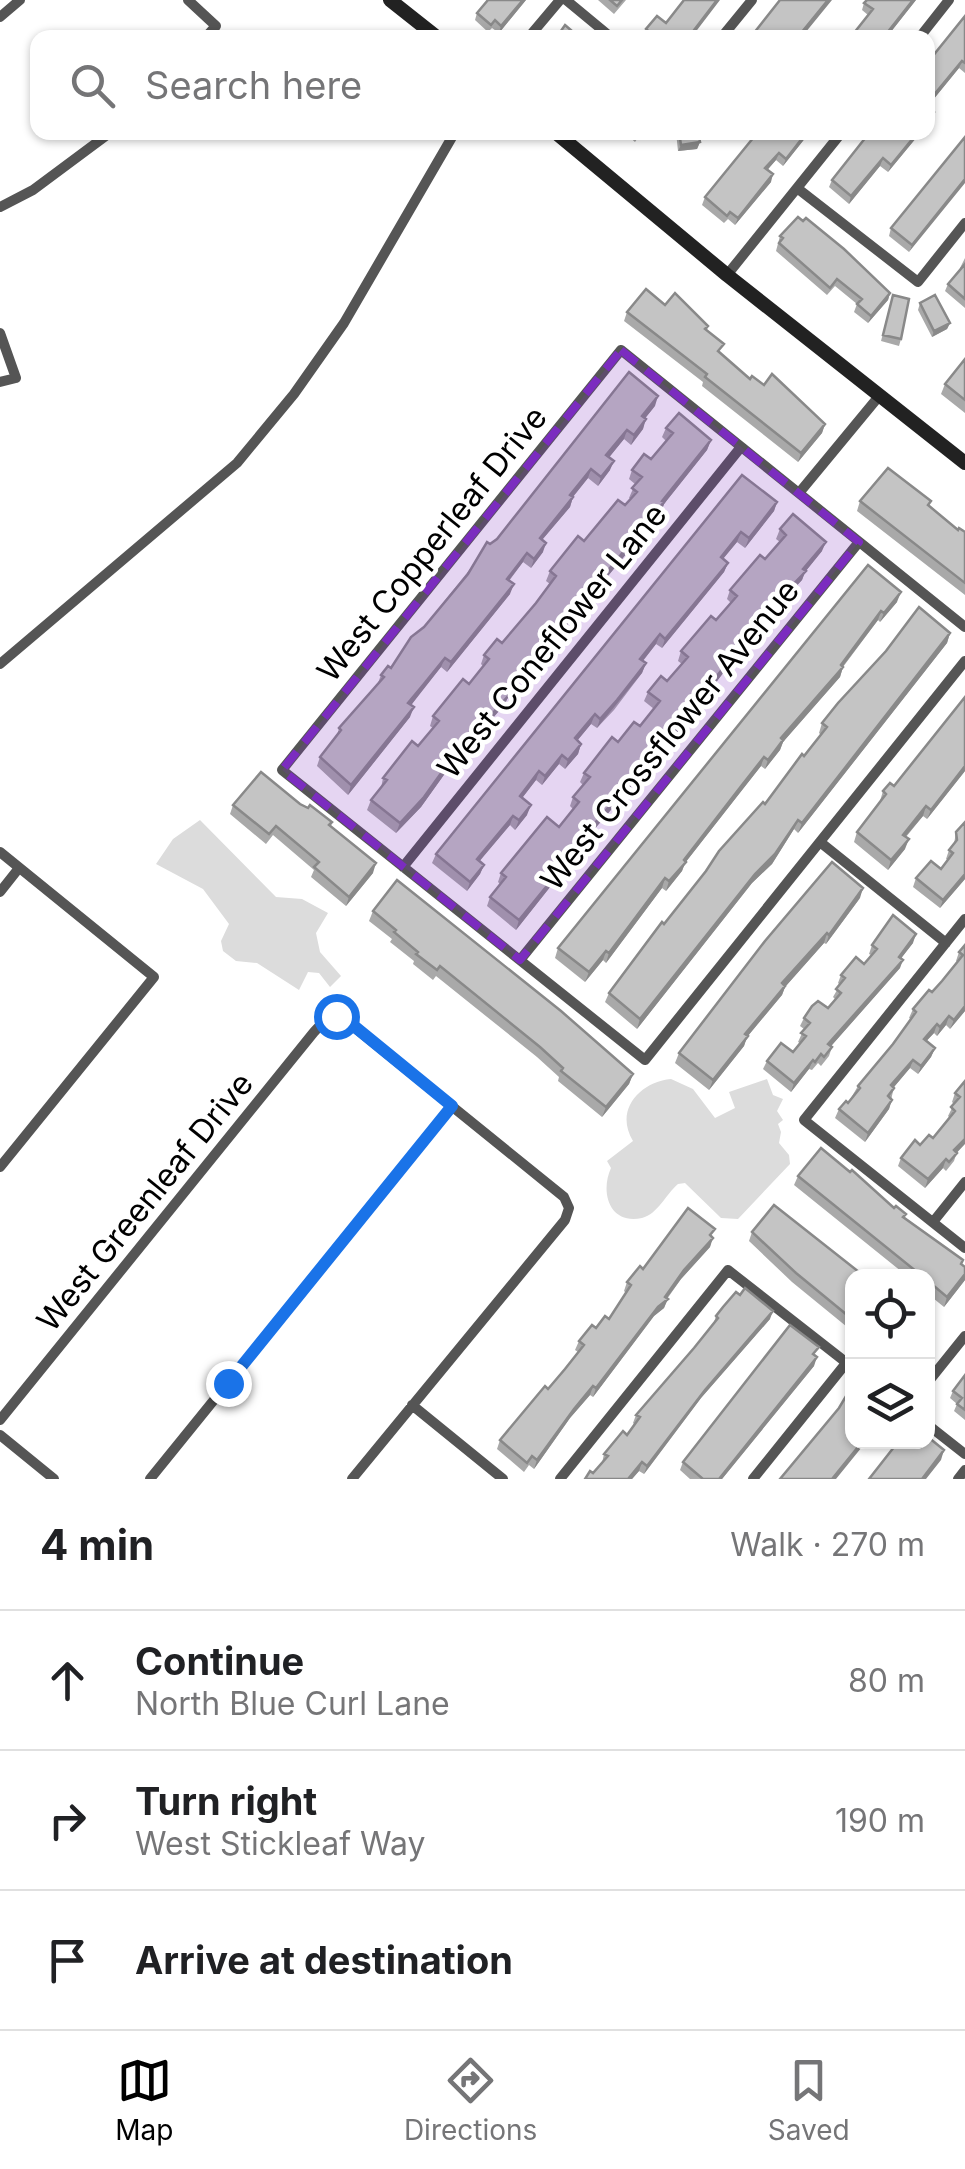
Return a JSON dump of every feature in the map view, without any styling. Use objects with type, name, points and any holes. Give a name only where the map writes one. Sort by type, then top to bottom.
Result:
[{"type":"street","points":[[0,18],[20,0]]},
{"type":"street","points":[[188,0],[216,26],[212,30]]},
{"type":"street","points":[[390,0],[428,30]]},
{"type":"street","points":[[535,30],[563,0],[602,30]]},
{"type":"street","points":[[728,30],[752,0]]},
{"type":"street","points":[[925,30],[949,0]]},
{"type":"street","points":[[0,207],[33,190],[100,140]]},
{"type":"street","points":[[0,664],[237,463],[294,394],[344,323],[450,140]]},
{"type":"street","points":[[565,140],[727,275],[965,462]]},
{"type":"street","points":[[727,275],[836,140]]},
{"type":"street","points":[[797,188],[918,282],[965,223]]},
{"type":"street","points":[[0,333],[16,378],[0,382]]},
{"type":"street","name":"West Copperleaf Drive","points":[[403,867],[282,770],[622,350],[741,447]]},
{"type":"street","points":[[799,493],[880,395]]},
{"type":"street","points":[[741,447],[965,627]]},
{"type":"street","name":"West Coneflower Lane","points":[[403,867],[741,447]]},
{"type":"street","name":"West Crossflower Avenue","points":[[520,960],[860,542]]},
{"type":"street","points":[[403,867],[645,1060],[965,661]]},
{"type":"street","points":[[820,842],[946,943]]},
{"type":"street","points":[[0,852],[154,977],[0,1168]]},
{"type":"street","points":[[0,892],[19,868]]},
{"type":"street","points":[[965,920],[804,1120],[965,1248]]},
{"type":"street","name":"West Greenleaf Drive","points":[[0,1420],[330,1016],[342,1018],[452,1106]]},
{"type":"street","points":[[150,1479],[452,1106],[564,1197],[569,1208],[565,1220],[352,1479]]},
{"type":"street","points":[[933,1222],[965,1182]]},
{"type":"street","points":[[560,1479],[728,1270],[845,1360]]},
{"type":"street","points":[[935,1373],[965,1336]]},
{"type":"street","points":[[753,1479],[845,1370]]},
{"type":"street","points":[[412,1404],[502,1479]]},
{"type":"street","points":[[935,1430],[965,1454]]},
{"type":"street","points":[[0,1435],[54,1479]]},
{"type":"street","points":[[958,1479],[965,1470]]},
{"type":"highlighted area","points":[[621,350],[859,542],[520,960],[282,770]]},
{"type":"shaded area","points":[[200,820],[276,897],[302,899],[328,913],[316,933],[320,952],[341,976],[330,987],[319,973],[308,972],[299,990],[257,963],[236,961],[223,951],[221,941],[229,924],[203,889],[156,864],[173,839]]},
{"type":"shaded area","points":[[671,1079],[693,1089],[715,1118],[735,1108],[729,1092],[767,1079],[773,1095],[783,1099],[777,1111],[783,1120],[778,1124],[779,1143],[789,1155],[790,1164],[738,1219],[721,1218],[685,1183],[678,1184],[657,1208],[642,1218],[622,1217],[610,1205],[607,1187],[611,1168],[607,1161],[633,1141],[628,1130],[628,1109],[640,1092]]},
{"type":"building","points":[[488,0],[523,0],[501,26],[495,20],[491,25],[477,13]]},
{"type":"building","points":[[684,0],[717,0],[694,30],[646,29],[657,16],[666,23]]},
{"type":"building","points":[[780,0],[828,0],[804,30],[756,30]]},
{"type":"building","points":[[913,0],[889,30],[856,30],[873,9],[864,3]]},
{"type":"building","points":[[965,16],[965,63],[962,61],[935,94],[935,53]]},
{"type":"building","points":[[965,137],[965,179],[912,245],[891,228]]},
{"type":"building","points":[[680,140],[700,140],[700,142],[681,145]]},
{"type":"building","points":[[751,140],[801,140],[786,159],[779,153],[765,168],[773,174],[738,218],[730,212],[727,216],[705,197]]},
{"type":"building","points":[[864,140],[911,140],[891,165],[883,158],[851,196],[832,180]]},
{"type":"building","points":[[798,217],[803,221],[806,218],[844,249],[890,293],[871,316],[857,304],[862,299],[837,279],[830,288],[779,243],[783,238],[780,236]]},
{"type":"building","points":[[965,264],[965,299],[948,284]]},
{"type":"building","points":[[646,289],[665,305],[675,293],[708,326],[705,329],[724,344],[718,351],[750,379],[752,376],[764,385],[772,374],[825,424],[801,453],[627,312]]},
{"type":"building","points":[[893,295],[909,299],[901,339],[883,335]]},
{"type":"building","points":[[935,295],[950,323],[934,331],[920,303]]},
{"type":"building","points":[[965,359],[965,400],[945,384]]},
{"type":"building","points":[[629,372],[658,396],[642,416],[646,419],[634,435],[627,430],[606,455],[614,461],[601,477],[591,469],[570,495],[573,497],[540,538],[546,543],[534,559],[527,553],[507,579],[514,584],[451,662],[445,658],[408,703],[414,707],[351,785],[320,757],[339,728],[384,677],[381,675],[388,666],[391,668],[411,637],[468,574],[487,542],[497,539]]},
{"type":"building","points":[[679,413],[711,440],[532,659],[506,693],[509,695],[400,823],[371,800],[387,780],[383,778],[412,741],[418,746],[439,721],[433,716],[463,679],[469,684],[489,659],[484,655],[497,639],[502,643],[536,603],[556,576],[550,571],[578,536],[584,541],[618,500],[625,505],[637,492],[632,488],[642,477],[632,470],[644,454],[651,459],[673,433],[666,428]]},
{"type":"building","points":[[888,468],[965,532],[965,583],[860,501]]},
{"type":"building","points":[[742,475],[777,502],[749,538],[741,532],[721,557],[728,563],[665,639],[660,634],[640,659],[646,663],[617,700],[600,719],[595,714],[575,738],[581,744],[568,760],[562,755],[545,776],[539,771],[520,796],[531,805],[519,820],[513,816],[477,859],[484,865],[470,882],[436,854]]},
{"type":"building","points":[[793,514],[826,542],[519,920],[490,897],[506,877],[501,873],[547,817],[559,827],[579,802],[573,797],[590,777],[584,773],[612,737],[618,742],[634,722],[640,726],[660,701],[648,692],[661,676],[667,681],[688,657],[681,651],[711,616],[716,620],[737,596],[730,590],[760,555],[765,559],[786,535],[780,529]]},
{"type":"building","points":[[868,565],[901,592],[884,613],[881,611],[843,667],[781,738],[768,760],[764,757],[686,862],[669,881],[665,878],[609,953],[606,951],[589,972],[558,948]]},
{"type":"building","points":[[919,607],[950,633],[802,823],[798,820],[775,854],[640,1019],[609,993],[719,851],[804,756],[827,727],[822,723]]},
{"type":"building","points":[[965,697],[965,766],[931,810],[926,806],[903,835],[909,839],[891,860],[857,832],[886,794],[883,791],[890,783],[894,786]]},
{"type":"building","points":[[261,772],[300,804],[308,808],[310,805],[332,822],[329,825],[376,863],[349,897],[314,867],[319,862],[276,826],[269,834],[233,805]]},
{"type":"building","points":[[965,822],[965,874],[943,900],[916,878],[931,861],[941,869],[953,853],[949,850],[957,840],[956,832]]},
{"type":"building","points":[[832,862],[863,888],[829,935],[782,983],[785,986],[713,1080],[679,1053]]},
{"type":"building","points":[[397,880],[633,1074],[606,1107],[561,1071],[563,1068],[540,1047],[440,966],[437,970],[416,954],[373,911]]},
{"type":"building","points":[[893,915],[916,934],[899,957],[903,960],[828,1044],[832,1047],[824,1057],[821,1054],[813,1060],[794,1083],[767,1061],[781,1043],[793,1052],[806,1036],[801,1033],[810,1023],[804,1018],[812,1006],[818,1001],[828,1008],[841,993],[836,989],[845,978],[841,975],[856,957],[864,964],[877,949],[872,945]]},
{"type":"building","points":[[965,945],[965,1006],[954,1020],[949,1016],[924,1039],[935,1048],[921,1066],[913,1060],[891,1085],[894,1088],[888,1096],[892,1100],[868,1133],[839,1109],[848,1103],[893,1044],[916,1012],[913,1009],[963,955],[959,952]]},
{"type":"building","points":[[965,1081],[965,1139],[949,1162],[946,1159],[928,1179],[901,1158],[915,1140],[920,1145],[929,1135],[933,1138],[955,1111],[951,1107],[960,1097],[955,1093]]},
{"type":"building","points":[[821,1148],[906,1214],[903,1217],[963,1260],[965,1274],[947,1297],[935,1287],[935,1269],[913,1269],[798,1176]]},
{"type":"building","points":[[774,1205],[855,1269],[845,1269],[845,1313],[796,1273],[752,1232]]},
{"type":"building","points":[[688,1208],[715,1229],[710,1235],[713,1238],[537,1460],[532,1456],[527,1463],[500,1440],[545,1386],[548,1389],[565,1369],[584,1345],[579,1341],[592,1325],[596,1328],[605,1316],[609,1319],[631,1285],[627,1282],[640,1266],[643,1269]]},
{"type":"building","points":[[745,1288],[773,1311],[647,1466],[642,1462],[628,1479],[585,1479],[608,1456],[604,1454],[623,1431],[627,1435],[640,1417],[636,1415],[694,1348],[723,1307]]},
{"type":"building","points":[[790,1325],[819,1347],[813,1354],[817,1357],[719,1479],[703,1479],[683,1462]]},
{"type":"building","points":[[965,1375],[965,1410],[957,1404],[962,1398],[953,1391]]},
{"type":"building","points":[[845,1398],[845,1449],[856,1449],[832,1479],[780,1479]]},
{"type":"building","points":[[935,1443],[944,1450],[922,1479],[869,1479],[893,1449],[935,1449]]},
{"type":"route","points":[[228,1383],[452,1106],[354,1026],[336,1016]]}]
